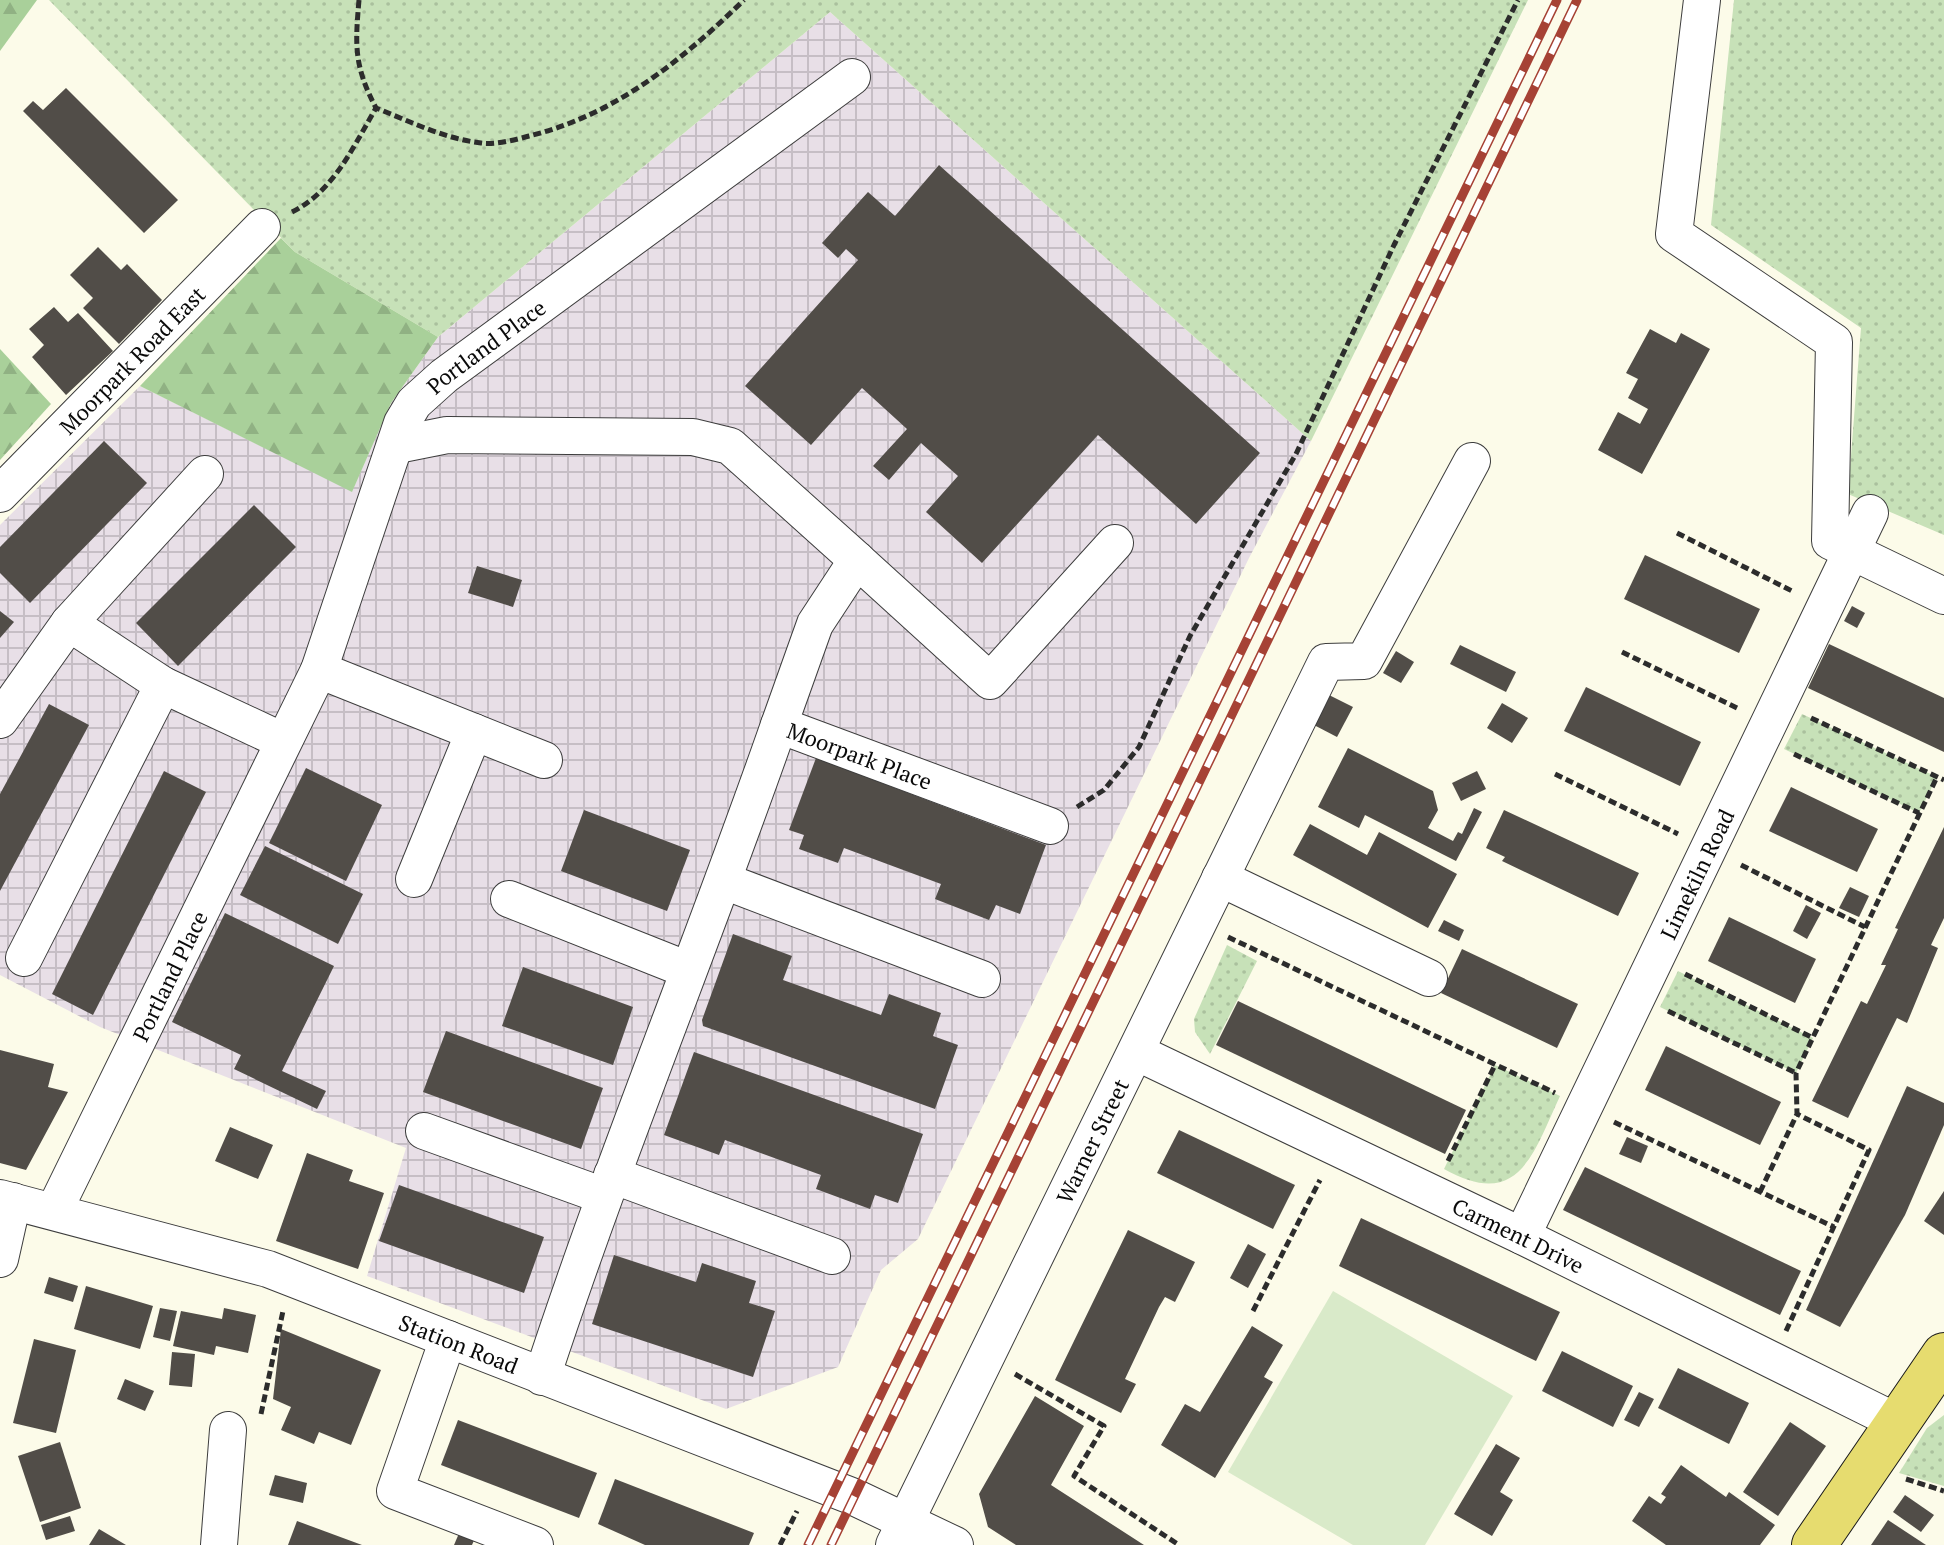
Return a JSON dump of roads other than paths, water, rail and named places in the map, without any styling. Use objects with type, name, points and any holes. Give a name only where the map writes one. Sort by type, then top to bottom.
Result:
[{"type":"main road","points":[[1814,1545],[1944,1355]]},
{"type":"street","points":[[1702,0],[1674,234],[1834,342],[1830,541],[1944,596]]},
{"type":"street","name":"Portland Place","points":[[54,1211],[319,670],[402,423],[414,403],[444,376],[852,77]]},
{"type":"street","name":"Moorpark Road East","points":[[0,494],[262,227]]},
{"type":"street","points":[[397,445],[447,435],[693,437],[730,446],[990,681],[1115,543]]},
{"type":"street","name":"Warner Street","points":[[900,1533],[1326,662],[1364,661],[1472,461]]},
{"type":"street","points":[[0,720],[69,623],[205,474]]},
{"type":"street","name":"Limekiln Road","points":[[1522,1236],[1870,513]]},
{"type":"street","points":[[779,725],[815,624],[857,560]]},
{"type":"street","points":[[69,623],[163,685],[283,741]]},
{"type":"street","points":[[319,670],[544,760]]},
{"type":"street","points":[[24,958],[163,685]]},
{"type":"street","name":"Moorpark Place","points":[[542,1377],[608,1185],[724,881],[779,725],[1050,826]]},
{"type":"street","points":[[414,879],[474,732]]},
{"type":"street","points":[[1220,878],[1429,978]]},
{"type":"street","points":[[724,881],[982,979]]},
{"type":"street","points":[[509,899],[688,970]]},
{"type":"street","name":"Carment Drive","points":[[1136,1052],[1522,1236],[1897,1422]]},
{"type":"street","points":[[424,1131],[832,1256]]},
{"type":"street","points":[[0,1259],[7,1199]]},
{"type":"street","name":"Station Road","points":[[7,1199],[293,1279],[834,1490],[900,1533],[955,1545]]},
{"type":"street","points":[[448,1339],[395,1491],[535,1545]]},
{"type":"street","points":[[219,1545],[244,1424]]},
{"type":"railway","points":[[808,1545],[1557,0]]},
{"type":"railway","points":[[831,1545],[1577,0]]}]
